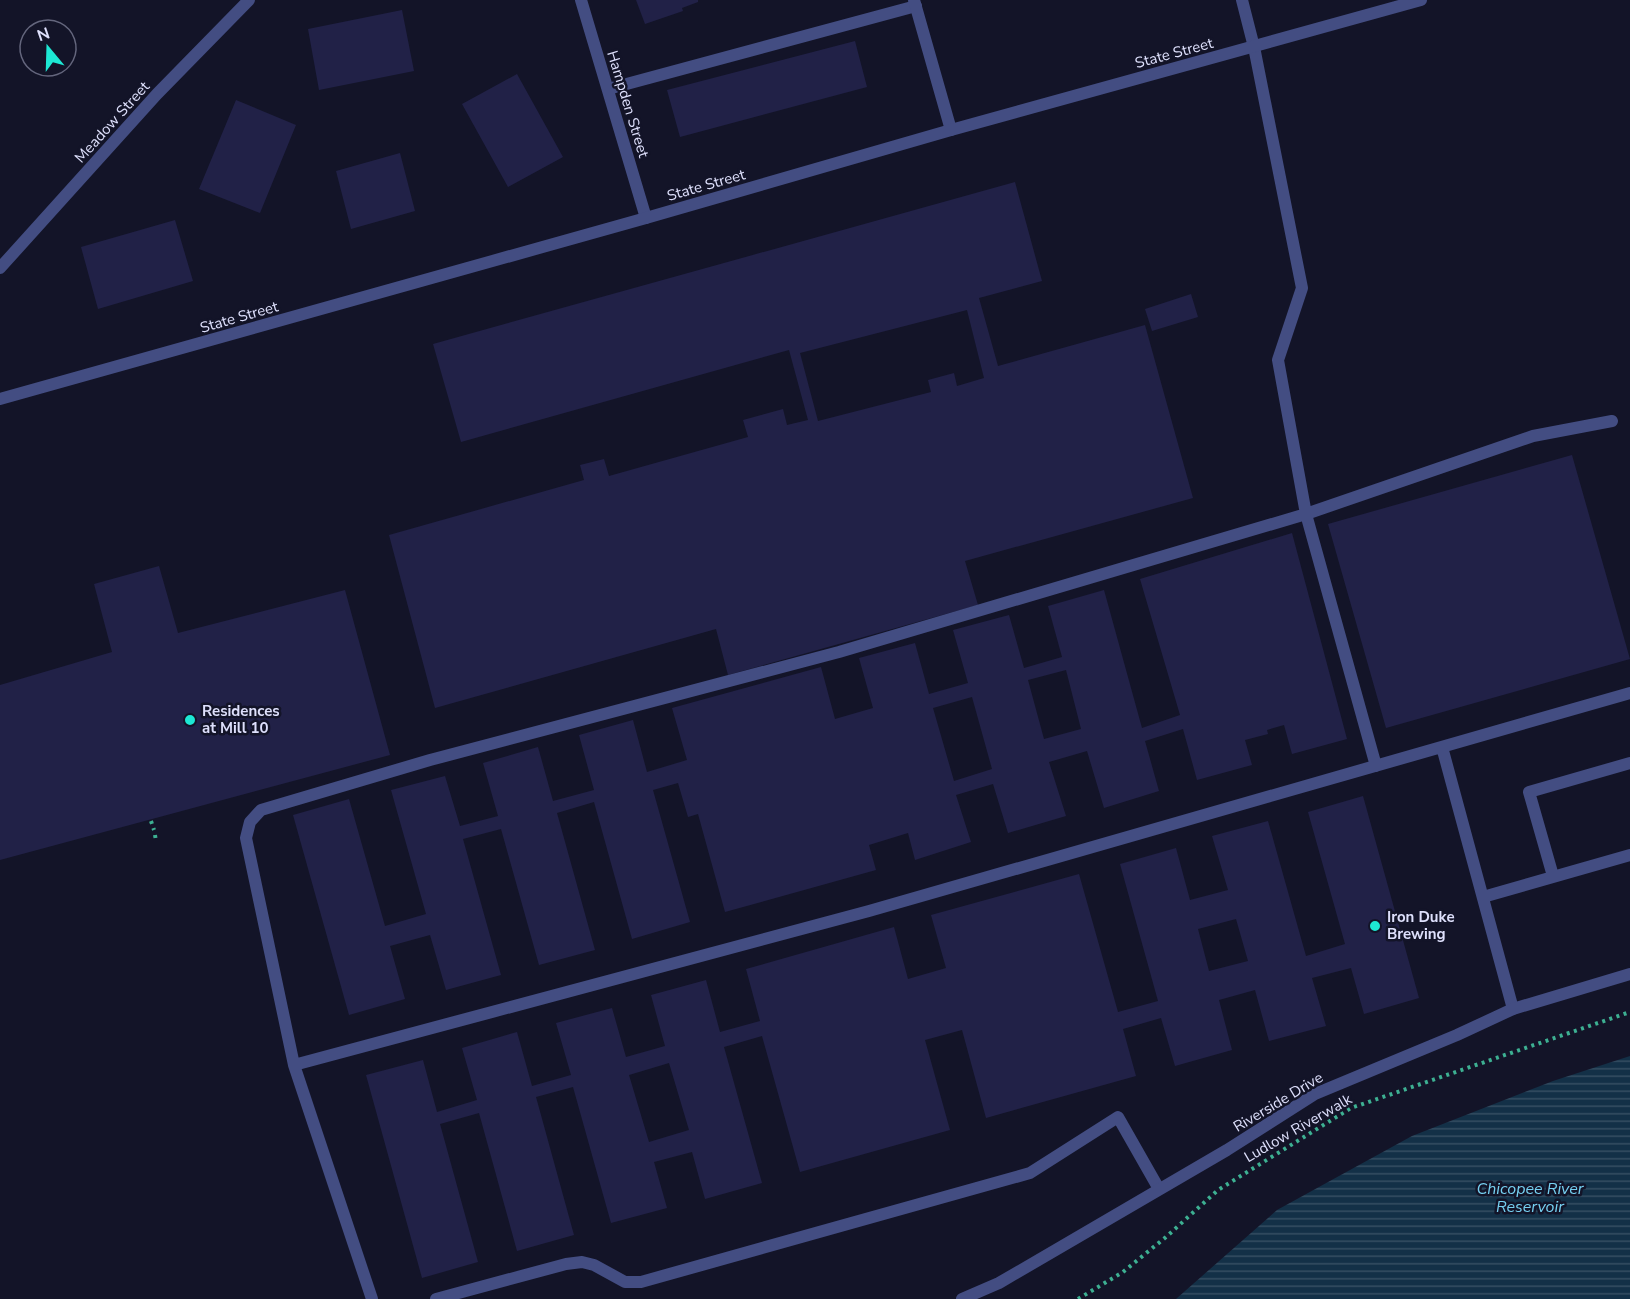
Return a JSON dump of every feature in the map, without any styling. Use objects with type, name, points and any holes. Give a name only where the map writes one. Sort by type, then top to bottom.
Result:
[{"type":"street","name":"Meadow Street","points":[[0,268],[157,94],[249,0]]},
{"type":"street","name":"Hampden Street","points":[[581,0],[646,218]]},
{"type":"street","points":[[1242,0],[1254,47],[1302,288],[1278,360],[1306,514],[1376,766]]},
{"type":"street","name":"State Street","points":[[0,399],[951,130],[1421,0]]},
{"type":"street","points":[[608,89],[915,3],[951,130]]},
{"type":"street","points":[[372,1299],[294,1065],[246,838],[250,822],[261,810],[430,760],[839,652],[1306,514],[1533,436],[1612,421]]},
{"type":"street","points":[[294,1065],[869,911],[1630,693]]},
{"type":"street","points":[[1442,747],[1514,1010]]},
{"type":"street","points":[[1553,876],[1529,792],[1630,763]]},
{"type":"street","points":[[1483,897],[1630,855]]},
{"type":"street","name":"Riverside Drive","points":[[962,1299],[999,1283],[1227,1150],[1316,1094],[1514,1010],[1630,974]]},
{"type":"street","points":[[435,1299],[566,1264],[582,1262],[594,1265],[625,1281],[640,1282],[1030,1173],[1118,1117],[1159,1189]]},
{"type":"path","points":[[151,821],[154,830]]},
{"type":"path","points":[[155,835],[156,841]]},
{"type":"path","name":"Ludlow Riverwalk","points":[[1078,1299],[1123,1272],[1218,1190],[1351,1108],[1630,1012]]},
{"type":"water","name":"Chicopee River Reservoir","points":[[1630,1056],[1630,1299],[1176,1299],[1277,1210],[1412,1136],[1553,1081]]},
{"type":"building","points":[[636,0],[698,0],[698,2],[682,8],[683,11],[645,24]]},
{"type":"building","points":[[402,10],[414,71],[319,90],[308,29]]},
{"type":"building","points":[[855,41],[867,87],[680,137],[667,90]]},
{"type":"building","points":[[517,74],[563,157],[508,187],[462,104]]},
{"type":"building","points":[[236,100],[296,125],[260,213],[199,189]]},
{"type":"building","points":[[400,153],[415,211],[351,229],[336,171]]},
{"type":"building","points":[[1015,182],[1042,281],[979,298],[998,366],[1145,325],[1193,498],[965,561],[978,605],[728,675],[716,629],[435,708],[389,535],[584,480],[580,465],[604,459],[609,476],[748,437],[743,420],[783,409],[787,425],[808,420],[789,350],[461,442],[433,344]],"holes":[[[967,310],[984,378],[957,386],[954,373],[928,380],[931,392],[818,421],[800,353]]]},
{"type":"building","points":[[175,220],[193,281],[98,309],[81,247]]},
{"type":"building","points":[[1191,294],[1198,317],[1152,331],[1145,309]]},
{"type":"building","points":[[1572,455],[1630,659],[1386,728],[1328,524]]},
{"type":"building","points":[[1292,533],[1347,739],[1292,754],[1284,725],[1267,730],[1268,734],[1245,740],[1252,765],[1197,780],[1183,729],[1145,741],[1159,791],[1104,808],[1087,751],[1049,762],[1066,816],[1008,833],[993,784],[956,795],[971,842],[915,860],[908,833],[869,845],[876,870],[725,912],[698,814],[688,817],[678,783],[653,790],[690,922],[632,939],[594,802],[557,813],[595,950],[539,965],[501,829],[463,839],[501,975],[446,990],[430,935],[390,946],[405,999],[349,1015],[293,815],[349,799],[385,926],[426,914],[391,790],[445,776],[460,826],[498,816],[483,763],[538,747],[553,801],[594,790],[579,735],[633,720],[647,772],[687,760],[672,708],[821,667],[835,719],[873,708],[859,658],[915,643],[929,694],[968,683],[953,630],[1009,615],[1024,668],[1062,657],[1048,606],[1104,590],[1142,728],[1180,715],[1140,579]],"holes":[[[1066,670],[1081,729],[1044,739],[1028,680]],[[972,697],[992,769],[954,781],[933,708]]]},
{"type":"building","name":"Residences at Mill 10","points":[[159,566],[178,633],[345,590],[390,755],[0,860],[0,685],[112,652],[94,584]]},
{"type":"building","points":[[1363,796],[1419,998],[1364,1014],[1351,968],[1312,978],[1326,1026],[1269,1041],[1255,990],[1219,1000],[1232,1050],[1175,1066],[1161,1018],[1123,1029],[1136,1076],[986,1118],[962,1030],[925,1040],[950,1130],[800,1172],[762,1036],[724,1047],[762,1183],[705,1199],[692,1152],[654,1162],[667,1208],[611,1223],[573,1087],[536,1097],[574,1235],[517,1251],[479,1113],[440,1124],[478,1262],[422,1278],[366,1075],[423,1060],[437,1112],[477,1100],[462,1048],[517,1032],[532,1086],[571,1075],[556,1023],[612,1008],[626,1057],[665,1046],[651,995],[706,980],[720,1032],[760,1021],[746,969],[894,927],[908,979],[946,968],[931,915],[1079,874],[1118,1012],[1158,1001],[1120,864],[1176,848],[1190,900],[1228,890],[1212,836],[1268,821],[1306,956],[1345,944],[1308,812]],"holes":[[[1236,919],[1248,961],[1209,971],[1198,929]],[[669,1063],[689,1130],[649,1142],[629,1075]]]},
{"type":"place","name":"Residences at Mill 10","points":[[190,720]]},
{"type":"place","name":"Iron Duke Brewing","points":[[1375,926]]}]
